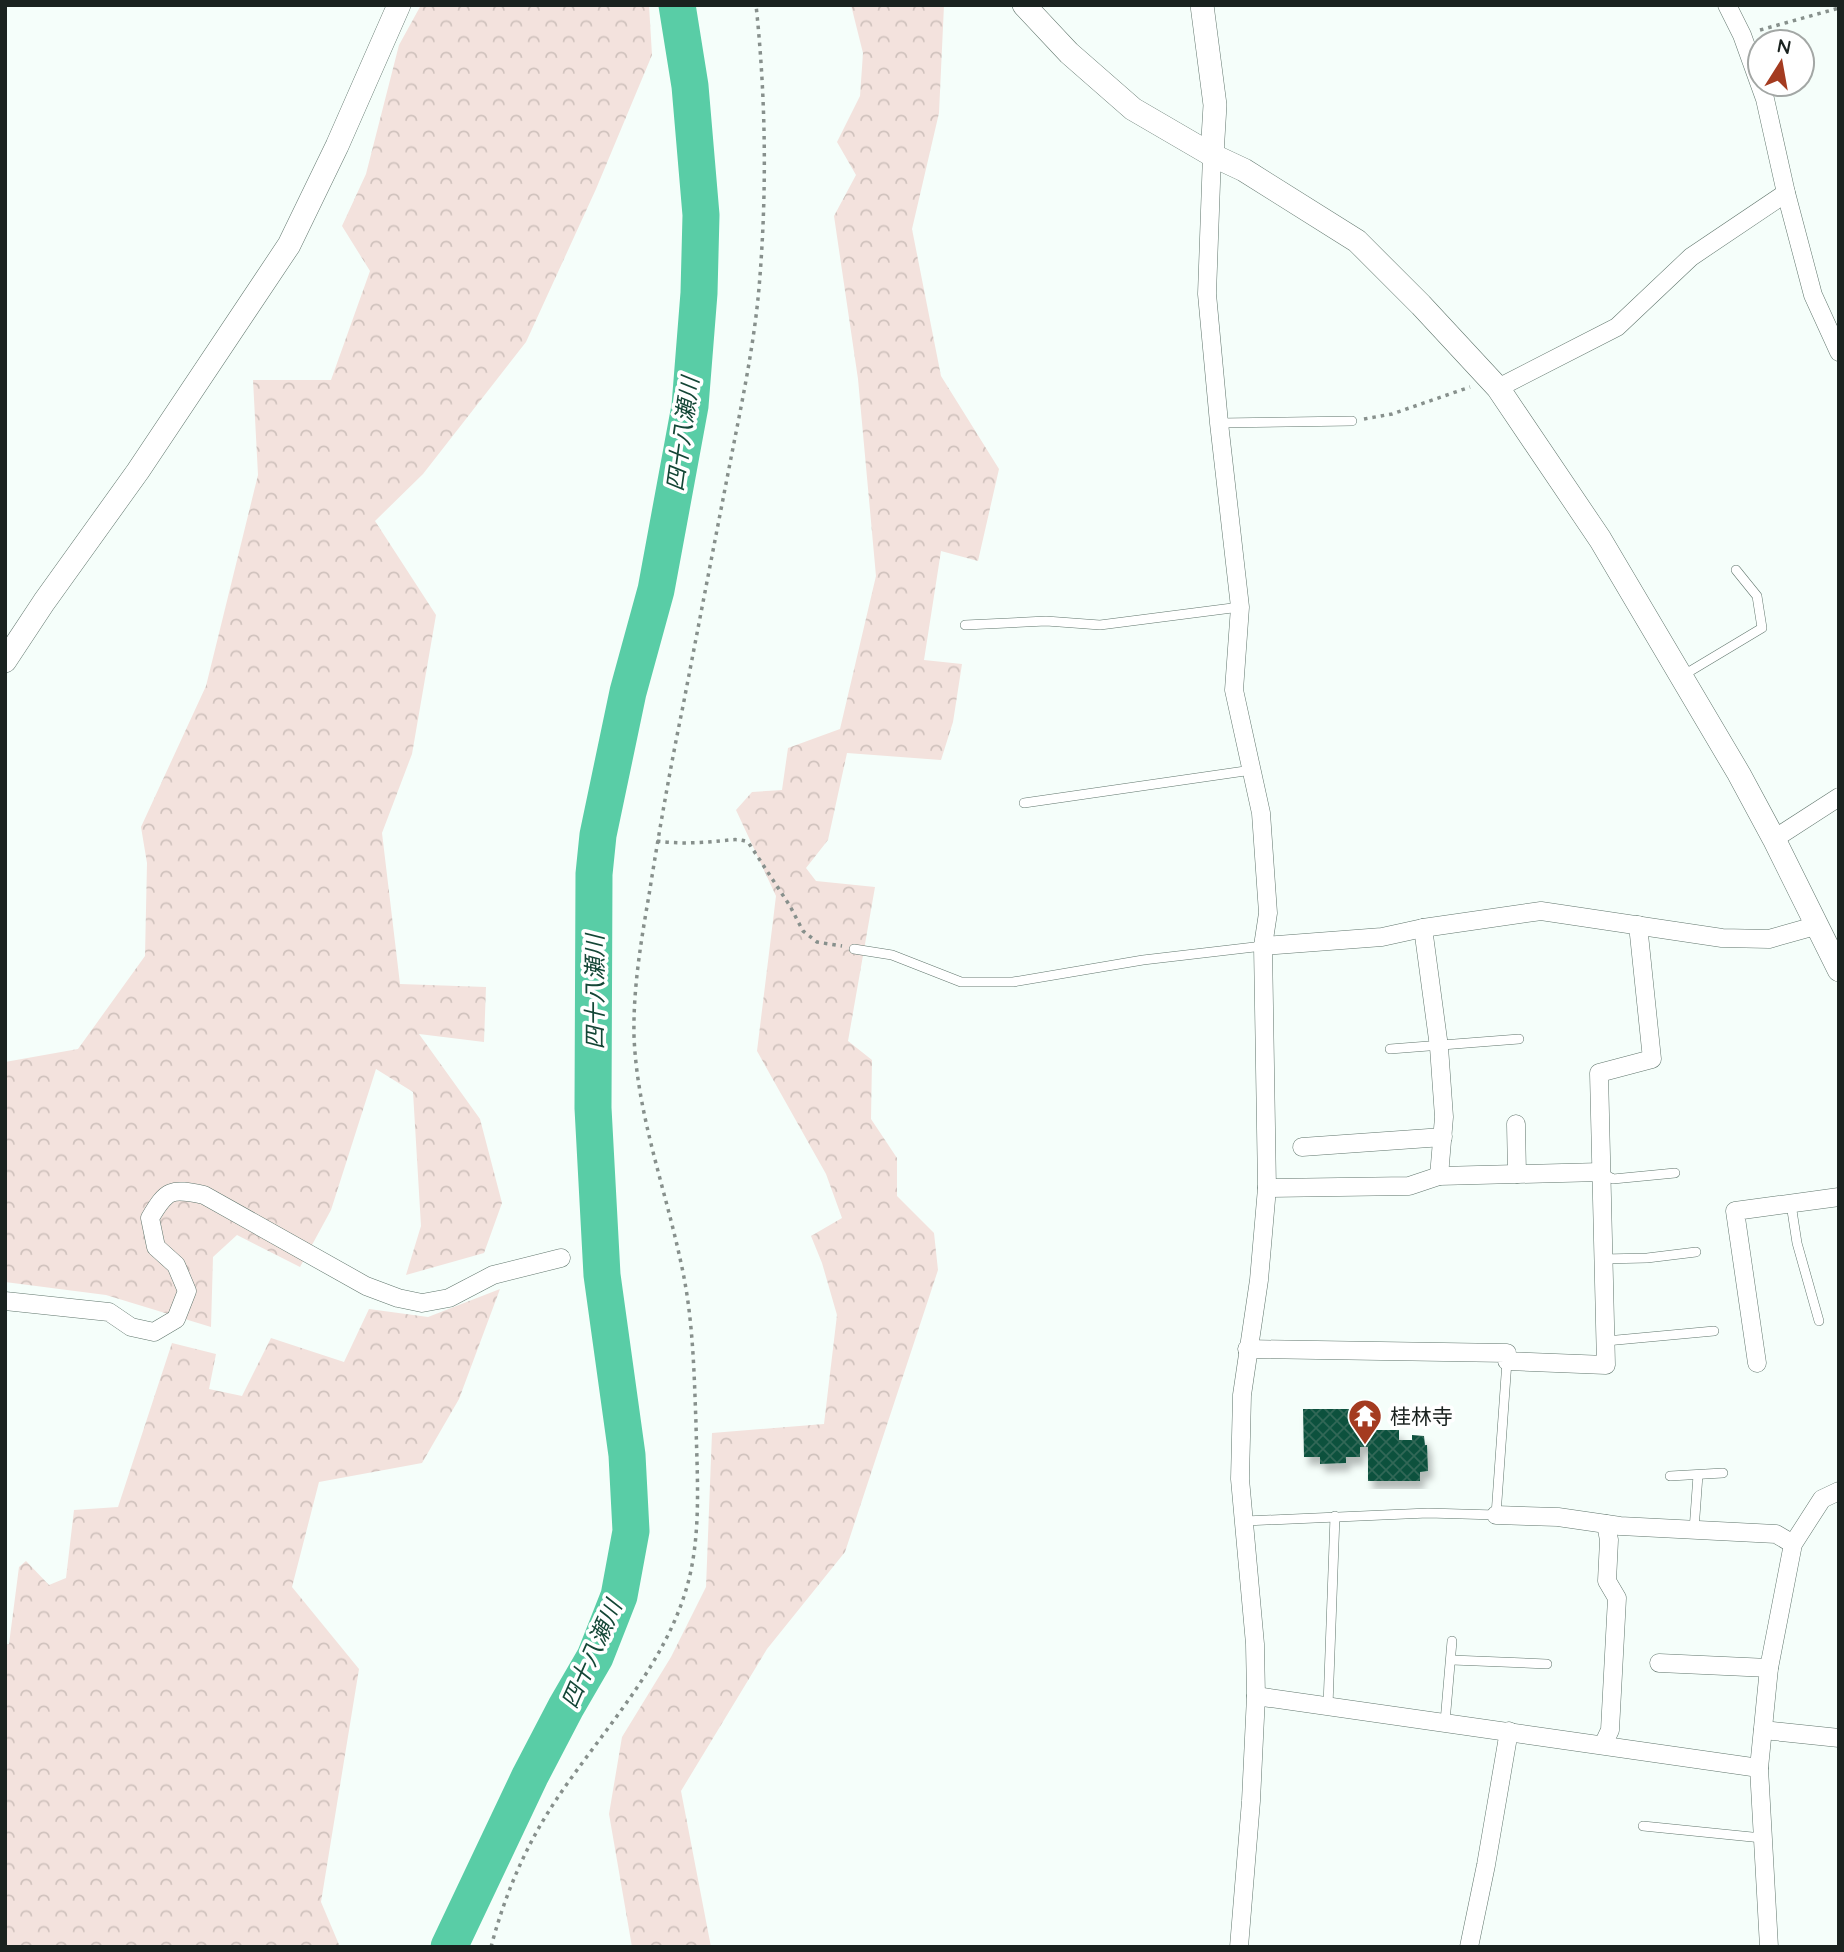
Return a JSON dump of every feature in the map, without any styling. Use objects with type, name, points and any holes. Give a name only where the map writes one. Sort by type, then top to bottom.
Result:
[{"type":"street","points":[[5,661],[146,460],[289,245],[337,146],[399,5]]},
{"type":"street","points":[[1024,5],[1069,53],[1133,109],[1212,155],[1244,170],[1357,241],[1413,296],[1494,384],[1600,539],[1738,774],[1774,839],[1839,970]]},
{"type":"street","points":[[1202,5],[1215,105],[1207,294],[1240,607],[1234,690],[1261,813],[1268,913],[1263,946],[1268,1188],[1259,1280],[1242,1395],[1240,1479],[1255,1644],[1256,1696],[1251,1801],[1239,1947]]},
{"type":"street","points":[[1727,5],[1742,34],[1765,99],[1813,295],[1839,352]]},
{"type":"street","points":[[1494,384],[1617,327],[1691,257],[1786,193]]},
{"type":"street","points":[[1774,839],[1839,797]]},
{"type":"street","points":[[1263,946],[1381,937],[1541,911],[1692,935],[1769,939],[1815,926]]},
{"type":"street","points":[[1247,1349],[1507,1353],[1507,1361],[1606,1365],[1599,1073],[1652,1059],[1638,925]]},
{"type":"street","points":[[1423,929],[1439,1047],[1444,1117],[1439,1176]]},
{"type":"street","points":[[1516,1124],[1517,1174]]},
{"type":"street","points":[[1302,1147],[1443,1137]]},
{"type":"street","points":[[1268,1188],[1409,1186],[1439,1176],[1601,1172]]},
{"type":"street","points":[[5,1301],[109,1312],[131,1327],[154,1332],[176,1319],[187,1291],[176,1265],[156,1247],[150,1219],[163,1197],[180,1190],[204,1195],[366,1286],[398,1298],[422,1303],[449,1298],[493,1275],[561,1258]]},
{"type":"street","points":[[1757,1363],[1735,1211],[1839,1197]]},
{"type":"street","points":[[1769,1947],[1759,1768],[1769,1668],[1793,1544],[1822,1499],[1839,1491]]},
{"type":"street","points":[[1496,1515],[1558,1517],[1606,1524],[1776,1534],[1793,1544]]},
{"type":"street","points":[[1603,1745],[1610,1730],[1617,1598],[1607,1581],[1609,1541],[1606,1524]]},
{"type":"street","points":[[1659,1663],[1684,1656],[1769,1668]]},
{"type":"street","points":[[1256,1696],[1759,1768]]},
{"type":"street","points":[[1763,1730],[1839,1738]]},
{"type":"street","points":[[1469,1947],[1509,1731]]},
{"type":"lane","points":[[1219,423],[1352,421]]},
{"type":"lane","points":[[1680,677],[1762,628],[1756,596],[1736,570]]},
{"type":"lane","points":[[965,625],[1046,621],[1100,625],[1240,607]]},
{"type":"lane","points":[[1024,803],[1252,770]]},
{"type":"lane","points":[[854,948],[892,955],[961,982],[1013,982],[1143,960],[1263,946]]},
{"type":"lane","points":[[1390,1049],[1520,1039]]},
{"type":"lane","points":[[1601,1172],[1613,1179],[1675,1173]]},
{"type":"lane","points":[[1791,1203],[1797,1243],[1819,1321]]},
{"type":"lane","points":[[1603,1259],[1647,1258],[1696,1252]]},
{"type":"lane","points":[[1606,1341],[1714,1331]]},
{"type":"lane","points":[[1245,1521],[1428,1513],[1496,1515],[1507,1361]]},
{"type":"lane","points":[[1670,1476],[1723,1473]]},
{"type":"lane","points":[[1694,1530],[1698,1475]]},
{"type":"lane","points":[[1328,1706],[1335,1516]]},
{"type":"lane","points":[[1445,1722],[1452,1641]]},
{"type":"lane","points":[[1452,1660],[1547,1664]]},
{"type":"lane","points":[[1643,1826],[1762,1838]]},
{"type":"path","points":[[491,1947],[500,1910],[517,1870],[555,1801],[597,1745],[659,1651],[678,1613],[690,1577],[697,1536],[694,1357],[690,1317],[683,1269],[646,1125],[634,1034],[636,981],[657,841],[746,377],[759,290],[764,189],[763,67],[756,5]]},
{"type":"path","points":[[1742,34],[1839,8]]},
{"type":"path","points":[[1352,421],[1392,414],[1494,384]]},
{"type":"path","points":[[657,841],[721,841],[736,838],[748,842],[803,931],[817,942],[854,948]]},
{"type":"green space","points":[[421,5],[649,5],[652,55],[596,189],[526,342],[423,474],[375,521],[436,615],[412,754],[382,833],[400,984],[486,987],[484,1042],[419,1034],[480,1119],[502,1203],[484,1253],[406,1275],[421,1226],[413,1092],[376,1069],[331,1210],[300,1267],[237,1235],[213,1257],[211,1327],[106,1295],[5,1282],[5,1062],[78,1049],[145,956],[147,863],[141,827],[206,686],[258,475],[253,380],[331,380],[370,271],[342,226],[366,174],[399,45]]},
{"type":"green space","points":[[851,5],[944,5],[939,113],[912,229],[941,376],[999,469],[978,561],[941,551],[924,660],[962,664],[953,722],[941,760],[847,753],[828,840],[806,868],[816,881],[875,887],[848,1041],[872,1060],[871,1119],[897,1158],[897,1196],[934,1233],[938,1270],[845,1552],[767,1649],[681,1791],[711,1947],[632,1947],[609,1814],[622,1737],[671,1657],[706,1587],[712,1433],[824,1424],[837,1315],[811,1236],[842,1218],[826,1174],[757,1051],[776,896],[736,810],[752,792],[782,790],[788,748],[840,729],[876,576],[858,379],[834,216],[856,175],[837,142],[860,96],[863,53]]},
{"type":"green space","points":[[500,1289],[459,1399],[422,1463],[319,1482],[292,1587],[359,1669],[321,1902],[340,1947],[5,1947],[5,1645],[9,1644],[19,1567],[26,1561],[49,1585],[66,1578],[74,1510],[118,1507],[172,1343],[216,1354],[209,1389],[242,1396],[271,1338],[344,1362],[369,1309],[428,1317]]},
{"type":"building","name":"桂林寺","points":[[1303,1409],[1363,1409],[1363,1430],[1399,1430],[1399,1440],[1412,1440],[1412,1435],[1424,1436],[1428,1471],[1420,1472],[1420,1481],[1368,1481],[1368,1447],[1360,1447],[1360,1457],[1346,1457],[1346,1463],[1320,1464],[1320,1457],[1304,1457]]},
{"type":"waterway","name":"四十八瀬川","points":[[449,1947],[530,1776],[595,1657],[619,1596],[631,1531],[627,1455],[602,1275],[593,1108],[594,874],[598,835],[628,692],[656,590],[690,406],[699,293],[701,215],[690,86],[677,5]]},
{"type":"place","name":"桂林寺","points":[[1365,1446]]}]
